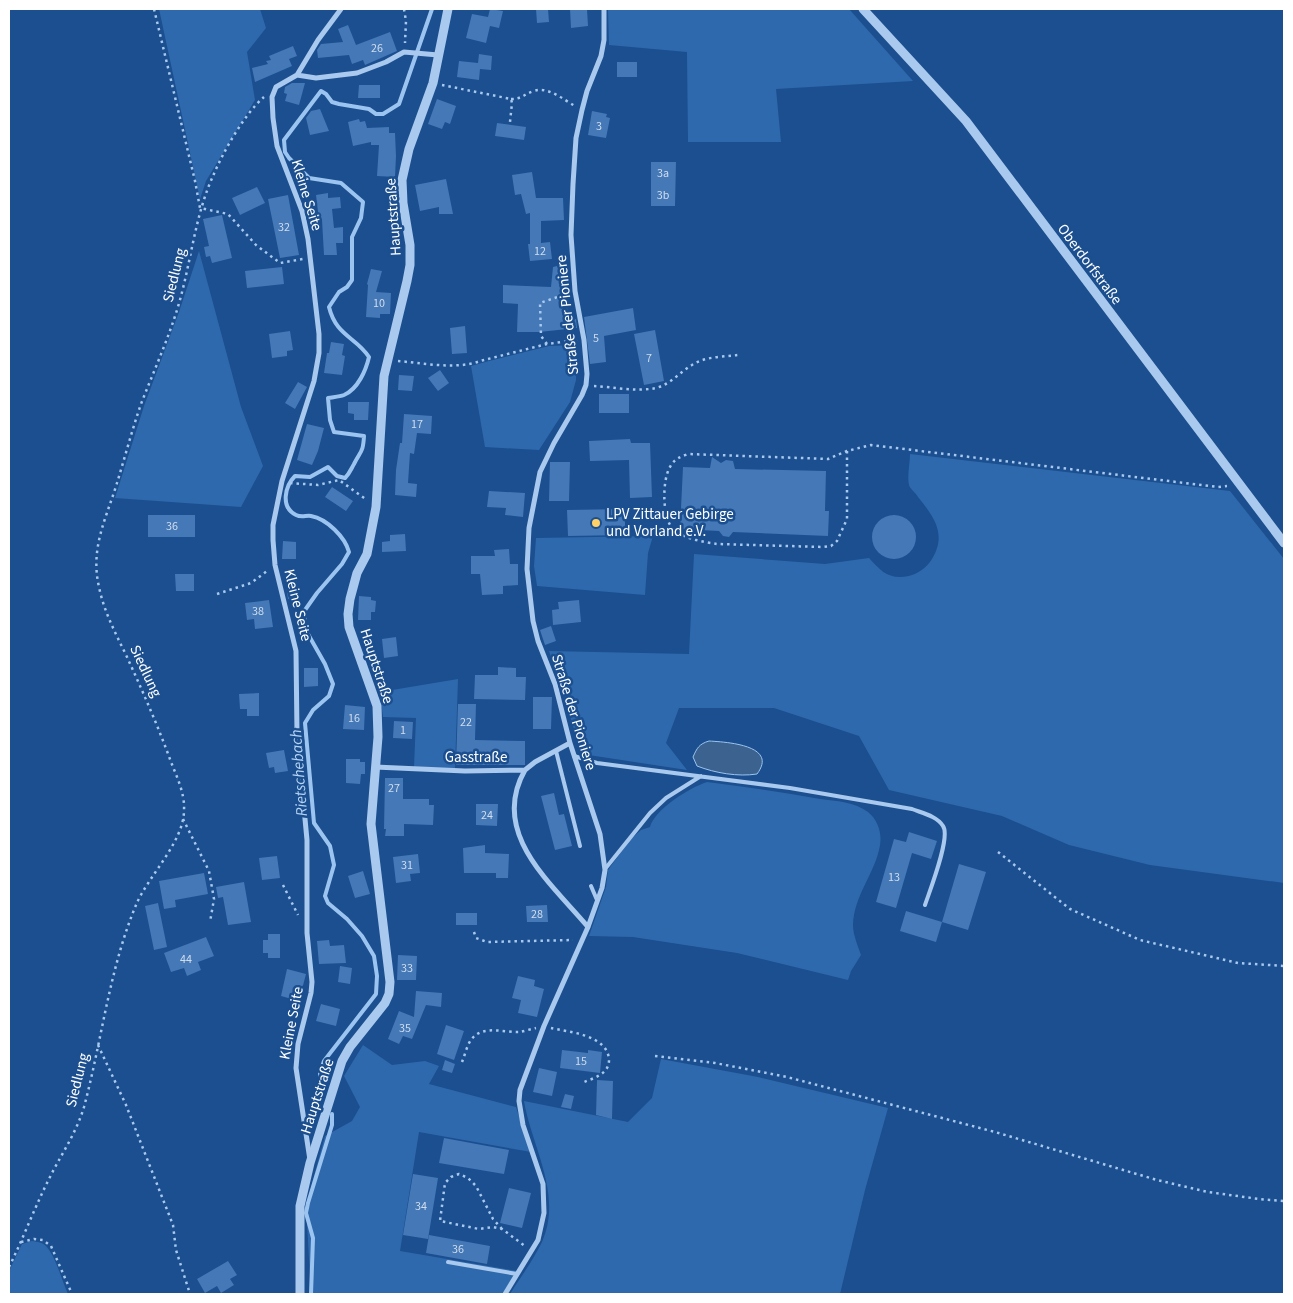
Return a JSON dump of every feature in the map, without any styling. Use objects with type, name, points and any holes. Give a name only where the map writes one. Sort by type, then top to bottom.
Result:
[{"type":"street","points":[[276,87],[297,75],[318,40],[341,9]]},
{"type":"street","name":"Hauptstraße","points":[[300,1294],[300,1206],[310,1163],[342,1062],[350,1047],[378,1014],[389,994],[390,982],[371,824],[378,737],[377,706],[349,627],[348,614],[357,573],[367,554],[376,507],[384,376],[410,265],[410,244],[403,203],[402,180],[409,149],[433,83],[448,9]]},
{"type":"street","name":"Straße der Pioniere","points":[[505,1294],[538,1240],[544,1213],[544,1184],[523,1125],[519,1101],[523,1078],[598,902],[605,870],[600,834],[570,743],[555,684],[538,641],[533,620],[527,569],[527,550],[532,506],[540,472],[586,385],[584,340],[576,292],[571,235],[573,184],[576,138],[582,110],[587,91],[601,56],[604,40],[604,9]]},
{"type":"street","name":"Oberdorfstraße","points":[[863,9],[966,121],[1284,544]]},
{"type":"street","points":[[297,75],[316,78],[357,73],[386,62],[404,52],[438,55]]},
{"type":"street","name":"Kleine Seite","points":[[276,87],[272,97],[277,146],[302,211],[310,257],[319,334],[319,353],[314,381],[282,481],[273,525],[275,565],[296,651],[297,734],[307,840],[306,933],[312,982],[298,1044],[296,1068],[310,1163]]},
{"type":"street","name":"Gasstraße","points":[[375,767],[464,771],[525,770],[535,762],[570,743]]},
{"type":"street","points":[[525,770],[514,795],[514,808],[520,841],[533,863],[588,927]]},
{"type":"lane","points":[[556,751],[580,846]]},
{"type":"lane","points":[[574,756],[597,763],[790,788],[912,809],[938,820],[943,825],[946,839],[926,905]]},
{"type":"lane","points":[[605,870],[650,813],[666,798],[701,776]]},
{"type":"lane","points":[[591,886],[598,902]]},
{"type":"lane","points":[[448,1262],[517,1274]]},
{"type":"path","points":[[154,9],[200,208],[228,214],[256,245],[280,263],[310,257]]},
{"type":"path","points":[[404,9],[406,21],[404,52]]},
{"type":"path","points":[[433,83],[511,99],[519,99],[534,90],[542,90],[551,92],[582,110]]},
{"type":"path","name":"Siedlung","points":[[9,1267],[22,1242],[48,1180],[70,1142],[83,1110],[109,989],[122,944],[137,903],[173,844],[183,818],[184,809],[180,787],[156,722],[106,613],[98,584],[96,551],[100,531],[141,406],[177,309],[192,254],[200,208],[213,174],[236,133],[256,103],[276,87]]},
{"type":"path","points":[[510,122],[511,99]]},
{"type":"path","points":[[547,344],[541,336],[540,303],[576,292]]},
{"type":"path","points":[[388,359],[429,364],[470,364],[547,344],[584,340]]},
{"type":"path","points":[[586,385],[657,388],[668,383],[693,364],[703,360],[738,356]]},
{"type":"path","points":[[847,451],[847,519],[837,541],[831,546],[717,544],[678,533],[667,520],[665,511],[665,477],[673,461],[688,454],[828,459],[847,451],[871,445],[1218,487],[1238,484]]},
{"type":"path","points":[[292,484],[318,485],[339,480],[376,507]]},
{"type":"path","points":[[217,594],[251,583],[275,565]]},
{"type":"path","points":[[183,818],[209,871],[214,899],[210,922]]},
{"type":"path","points":[[998,852],[1070,909],[1140,940],[1238,963],[1284,966]]},
{"type":"path","points":[[283,885],[306,933]]},
{"type":"path","points":[[474,932],[476,938],[487,942],[583,940]]},
{"type":"path","points":[[462,1062],[470,1040],[484,1031],[520,1032],[544,1026],[588,1037],[598,1041],[605,1047],[609,1063],[605,1072],[584,1082]]},
{"type":"path","points":[[98,1044],[126,1105],[172,1224],[176,1250],[190,1294]]},
{"type":"path","points":[[655,1056],[715,1063],[787,1077],[995,1132],[1157,1180],[1208,1192],[1284,1201]]},
{"type":"path","points":[[502,1229],[494,1219],[476,1186],[468,1178],[459,1174],[451,1177],[445,1183],[440,1220],[478,1228],[493,1227],[502,1229],[514,1236],[532,1252]]},
{"type":"path","points":[[22,1242],[34,1239],[43,1240],[51,1246],[72,1294]]},
{"type":"shaded area","points":[[159,9],[260,9],[266,28],[247,52],[255,100],[206,181],[200,199]]},
{"type":"shaded area","points":[[608,9],[849,9],[913,81],[776,89],[781,142],[688,142],[687,52],[609,45]]},
{"type":"shaded area","points":[[199,251],[241,407],[263,466],[241,507],[115,498],[144,406],[179,312]]},
{"type":"shaded area","points":[[577,345],[576,380],[570,402],[539,450],[485,447],[471,366],[549,346]]},
{"type":"shaded area","points":[[910,454],[1230,491],[1284,559],[1284,883],[1150,865],[1069,845],[1002,816],[889,790],[859,736],[774,708],[679,708],[666,743],[687,770],[582,754],[549,651],[689,654],[694,554],[825,564],[869,558],[880,569],[891,576],[904,577],[917,573],[930,562],[935,553],[939,536],[930,512],[909,485]]},
{"type":"shaded area","points":[[653,536],[648,553],[645,595],[537,586],[534,566],[536,538]]},
{"type":"shaded area","points":[[458,679],[455,769],[414,767],[416,718],[383,717],[380,692]]},
{"type":"shaded area","points":[[709,741],[737,744],[756,751],[761,757],[762,764],[757,774],[727,774],[697,766],[693,757],[694,754],[701,745]]},
{"type":"shaded area","points":[[707,782],[845,802],[868,812],[875,820],[881,839],[880,845],[873,869],[860,895],[854,915],[854,933],[861,955],[848,980],[737,953],[633,937],[589,936],[606,887],[608,870],[630,840],[641,830],[650,827],[658,813],[665,806],[691,789]]},
{"type":"shaded area","points":[[363,1045],[392,1065],[425,1061],[439,1066],[429,1084],[516,1107],[531,1152],[419,1132],[400,1251],[517,1271],[502,1294],[311,1294],[307,1223],[312,1183],[325,1136],[352,1121],[360,1107],[344,1076]]},
{"type":"shaded area","points":[[661,1059],[758,1077],[888,1108],[865,1190],[840,1294],[510,1294],[542,1242],[548,1224],[548,1189],[524,1101],[628,1122],[652,1098]]},
{"type":"shaded area","points":[[32,1241],[40,1242],[50,1251],[68,1294],[9,1294],[9,1271],[22,1244]]},
{"type":"building","points":[[490,9],[503,11],[499,28],[490,26],[486,43],[466,38],[472,14],[488,17]]},
{"type":"building","points":[[536,9],[548,9],[549,22],[537,23]]},
{"type":"building","points":[[570,9],[587,9],[588,26],[571,28]]},
{"type":"building","points":[[348,25],[356,45],[390,32],[397,51],[365,65],[363,60],[352,64],[349,55],[318,58],[317,50],[321,44],[343,42],[338,29]]},
{"type":"building","points":[[293,46],[297,56],[289,59],[292,66],[255,82],[252,68],[268,64],[266,61],[271,60],[269,56]]},
{"type":"building","points":[[479,54],[492,56],[491,70],[480,69],[479,80],[457,77],[459,61],[478,63]]},
{"type":"building","points":[[617,62],[637,62],[637,77],[617,77]]},
{"type":"building","points":[[292,83],[305,83],[299,105],[285,101],[287,94],[284,93],[285,87]]},
{"type":"building","points":[[359,85],[380,85],[380,98],[358,98]]},
{"type":"building","points":[[437,99],[456,106],[450,124],[445,122],[442,129],[428,124]]},
{"type":"building","points":[[320,109],[329,131],[310,135],[306,118],[311,111]]},
{"type":"building","points":[[592,111],[607,114],[606,117],[610,118],[606,138],[588,135]]},
{"type":"building","points":[[359,119],[360,122],[365,121],[367,128],[389,127],[389,133],[395,133],[395,177],[377,176],[379,145],[371,145],[371,142],[353,146],[348,122]]},
{"type":"building","points":[[497,123],[526,127],[524,140],[495,136]]},
{"type":"building","points":[[651,162],[676,162],[675,206],[651,206]]},
{"type":"building","points":[[532,172],[536,198],[563,198],[564,220],[541,221],[541,243],[550,242],[552,259],[530,261],[528,244],[530,244],[530,213],[526,214],[521,194],[515,195],[512,175]]},
{"type":"building","points":[[446,179],[453,214],[439,214],[439,207],[420,211],[415,185]]},
{"type":"building","points":[[257,187],[265,203],[240,215],[232,198]]},
{"type":"building","points":[[328,193],[328,198],[340,197],[341,208],[332,209],[334,228],[343,227],[343,243],[336,243],[337,255],[324,255],[322,220],[319,220],[316,195]]},
{"type":"building","points":[[288,195],[299,255],[280,258],[268,199]]},
{"type":"building","points":[[222,215],[232,258],[212,263],[210,256],[206,257],[204,247],[209,246],[203,219]]},
{"type":"building","points":[[565,264],[563,302],[566,301],[569,320],[576,319],[577,328],[517,332],[518,304],[503,303],[503,285],[551,287],[553,267]]},
{"type":"building","points":[[282,267],[284,284],[247,288],[245,271]]},
{"type":"building","points":[[371,269],[382,271],[376,292],[391,293],[390,314],[380,314],[380,318],[366,317],[367,284]]},
{"type":"building","points":[[633,308],[636,330],[604,336],[606,362],[590,364],[584,317]]},
{"type":"building","points":[[465,326],[467,353],[452,354],[450,328]]},
{"type":"building","points":[[655,330],[664,381],[644,385],[634,334]]},
{"type":"building","points":[[290,331],[293,350],[287,351],[287,356],[272,358],[269,334]]},
{"type":"building","points":[[331,342],[344,344],[342,355],[345,356],[342,375],[324,373]]},
{"type":"building","points":[[440,370],[449,383],[438,391],[428,378]]},
{"type":"building","points":[[399,375],[414,376],[412,391],[398,390]]},
{"type":"building","points":[[298,382],[307,387],[295,409],[285,403]]},
{"type":"building","points":[[599,394],[629,394],[629,413],[599,413]]},
{"type":"building","points":[[348,402],[369,402],[368,420],[354,420],[354,414],[348,413]]},
{"type":"building","points":[[404,414],[432,416],[431,434],[417,433],[414,454],[410,453],[408,483],[417,484],[416,497],[395,495],[396,470],[400,443],[402,443]]},
{"type":"building","points":[[307,424],[324,428],[312,465],[297,460]]},
{"type":"building","points":[[630,439],[631,443],[650,443],[652,497],[630,498],[629,460],[590,461],[589,441]]},
{"type":"building","points":[[712,457],[721,463],[726,460],[733,461],[735,469],[826,471],[825,511],[829,511],[828,536],[733,532],[729,537],[723,536],[719,531],[680,529],[683,467],[710,468]]},
{"type":"building","points":[[550,462],[570,462],[569,501],[549,501]]},
{"type":"building","points":[[332,487],[353,501],[346,511],[325,497]]},
{"type":"building","points":[[489,491],[525,493],[523,517],[505,515],[506,508],[487,507]]},
{"type":"building","name":"LPV Zittauer Gebirge und Vorland e.V.","points":[[625,509],[625,535],[568,536],[567,510]]},
{"type":"building","points":[[148,515],[195,515],[195,537],[148,537]]},
{"type":"building","points":[[894,515],[906,519],[912,525],[916,537],[912,549],[906,555],[894,559],[882,555],[876,549],[872,537],[876,525],[882,519]]},
{"type":"building","points":[[405,534],[406,551],[382,552],[382,542],[390,541],[390,535]]},
{"type":"building","points":[[283,541],[296,542],[296,559],[282,559]]},
{"type":"building","points":[[509,549],[510,564],[518,564],[518,585],[503,586],[503,594],[482,595],[480,574],[471,574],[471,556],[495,556],[494,550]]},
{"type":"building","points":[[175,574],[194,574],[194,591],[176,591]]},
{"type":"building","points":[[296,576],[298,598],[288,599],[285,577]]},
{"type":"building","points":[[359,596],[371,597],[371,600],[376,601],[375,612],[371,612],[371,620],[358,620]]},
{"type":"building","points":[[269,600],[273,627],[255,629],[254,619],[247,620],[245,603]]},
{"type":"building","points":[[579,600],[581,622],[553,625],[552,610],[559,609],[558,602]]},
{"type":"building","points":[[551,626],[556,641],[545,645],[540,630]]},
{"type":"building","points":[[396,637],[398,656],[384,658],[382,639]]},
{"type":"building","points":[[498,667],[516,668],[516,677],[526,677],[525,700],[474,699],[475,675],[498,675]]},
{"type":"building","points":[[304,668],[318,668],[318,686],[304,687]]},
{"type":"building","points":[[259,693],[259,716],[247,716],[247,709],[240,709],[239,694]]},
{"type":"building","points":[[533,697],[552,697],[551,729],[533,729]]},
{"type":"building","points":[[458,704],[476,704],[475,740],[525,741],[525,765],[456,765]]},
{"type":"building","points":[[345,705],[365,707],[364,730],[343,729]]},
{"type":"building","points":[[394,721],[413,722],[412,739],[393,738]]},
{"type":"building","points":[[284,750],[288,771],[275,773],[274,767],[269,768],[266,753]]},
{"type":"building","points":[[346,759],[360,759],[360,762],[365,762],[365,774],[361,774],[360,784],[346,783]]},
{"type":"building","points":[[385,778],[403,778],[403,799],[429,799],[429,805],[434,805],[433,825],[404,824],[404,836],[385,836]]},
{"type":"building","points":[[554,793],[559,815],[564,814],[572,846],[555,850],[541,796]]},
{"type":"building","points":[[476,804],[498,804],[497,826],[476,825]]},
{"type":"building","points":[[909,832],[937,841],[931,859],[912,853],[896,908],[876,902],[894,839],[906,842]]},
{"type":"building","points":[[485,845],[485,853],[509,854],[508,878],[496,878],[496,873],[464,873],[463,848]]},
{"type":"building","points":[[418,854],[420,873],[410,874],[411,881],[396,883],[393,857]]},
{"type":"building","points":[[277,856],[280,878],[262,880],[259,858]]},
{"type":"building","points":[[959,864],[986,872],[968,930],[942,922]]},
{"type":"building","points":[[363,871],[370,894],[355,898],[348,876]]},
{"type":"building","points":[[204,873],[208,894],[175,900],[176,907],[164,909],[159,881]]},
{"type":"building","points":[[244,882],[251,922],[228,925],[223,897],[218,898],[216,887]]},
{"type":"building","points":[[158,903],[167,947],[154,950],[145,906]]},
{"type":"building","points":[[547,905],[548,922],[527,922],[526,906]]},
{"type":"building","points":[[906,911],[942,922],[936,942],[900,931]]},
{"type":"building","points":[[456,913],[477,913],[477,925],[456,925]]},
{"type":"building","points":[[268,934],[280,934],[280,958],[268,958],[268,953],[263,953],[263,940],[268,940]]},
{"type":"building","points":[[206,937],[214,956],[198,962],[201,970],[187,976],[184,968],[171,972],[164,953]]},
{"type":"building","points":[[329,940],[330,946],[344,945],[346,963],[319,964],[317,941]]},
{"type":"building","points":[[398,955],[417,956],[416,980],[397,980]]},
{"type":"building","points":[[340,966],[352,968],[350,984],[338,982]]},
{"type":"building","points":[[287,969],[306,974],[299,1001],[281,996]]},
{"type":"building","points":[[518,976],[535,980],[534,986],[544,989],[537,1017],[518,1013],[521,1000],[512,998]]},
{"type":"building","points":[[416,991],[442,993],[441,1007],[426,1005],[412,1039],[403,1036],[399,1044],[388,1039],[399,1011],[414,1017]]},
{"type":"building","points":[[321,1004],[340,1009],[336,1026],[316,1021]]},
{"type":"building","points":[[446,1025],[464,1031],[454,1060],[437,1054]]},
{"type":"building","points":[[562,1050],[588,1053],[588,1050],[602,1052],[600,1073],[560,1068]]},
{"type":"building","points":[[445,1060],[455,1064],[452,1073],[442,1070]]},
{"type":"building","points":[[539,1068],[557,1072],[552,1096],[533,1092]]},
{"type":"building","points":[[597,1080],[613,1081],[612,1119],[596,1115]]},
{"type":"building","points":[[565,1094],[574,1096],[571,1109],[561,1107]]},
{"type":"building","points":[[444,1138],[509,1150],[504,1174],[439,1163]]},
{"type":"building","points":[[413,1174],[438,1178],[428,1239],[403,1235]]},
{"type":"building","points":[[509,1188],[531,1193],[522,1228],[500,1223]]},
{"type":"building","points":[[429,1235],[490,1246],[487,1264],[426,1253]]},
{"type":"building","points":[[228,1261],[237,1275],[230,1279],[234,1285],[221,1293],[217,1286],[205,1293],[197,1279]]},
{"type":"waterway","name":"Rietschebach","points":[[321,1085],[320,1073],[324,1061],[376,994],[377,976],[374,956],[362,936],[347,919],[328,903],[325,896],[334,865],[330,846],[314,823],[305,723],[313,710],[329,696],[333,684],[325,664],[304,627],[305,610],[342,564],[349,552],[344,540],[329,525],[317,518],[298,516],[291,511],[286,502],[286,496],[289,485],[295,476],[310,477],[328,467],[337,476],[345,478],[362,449],[364,436],[334,432],[330,420],[328,398],[338,397],[349,392],[357,384],[366,368],[369,357],[336,324],[329,307],[339,292],[347,287],[352,280],[352,237],[361,218],[363,202],[341,183],[309,178],[285,152],[284,140],[321,91],[332,102],[369,109],[376,114],[383,114],[399,104],[432,9]]},
{"type":"waterway","name":"Rietschebach","points":[[311,1294],[313,1238],[306,1213],[332,1125],[332,1114]]},
{"type":"place","name":"LPV Zittauer Gebirge und Vorland e.V.","points":[[596,523]]}]
